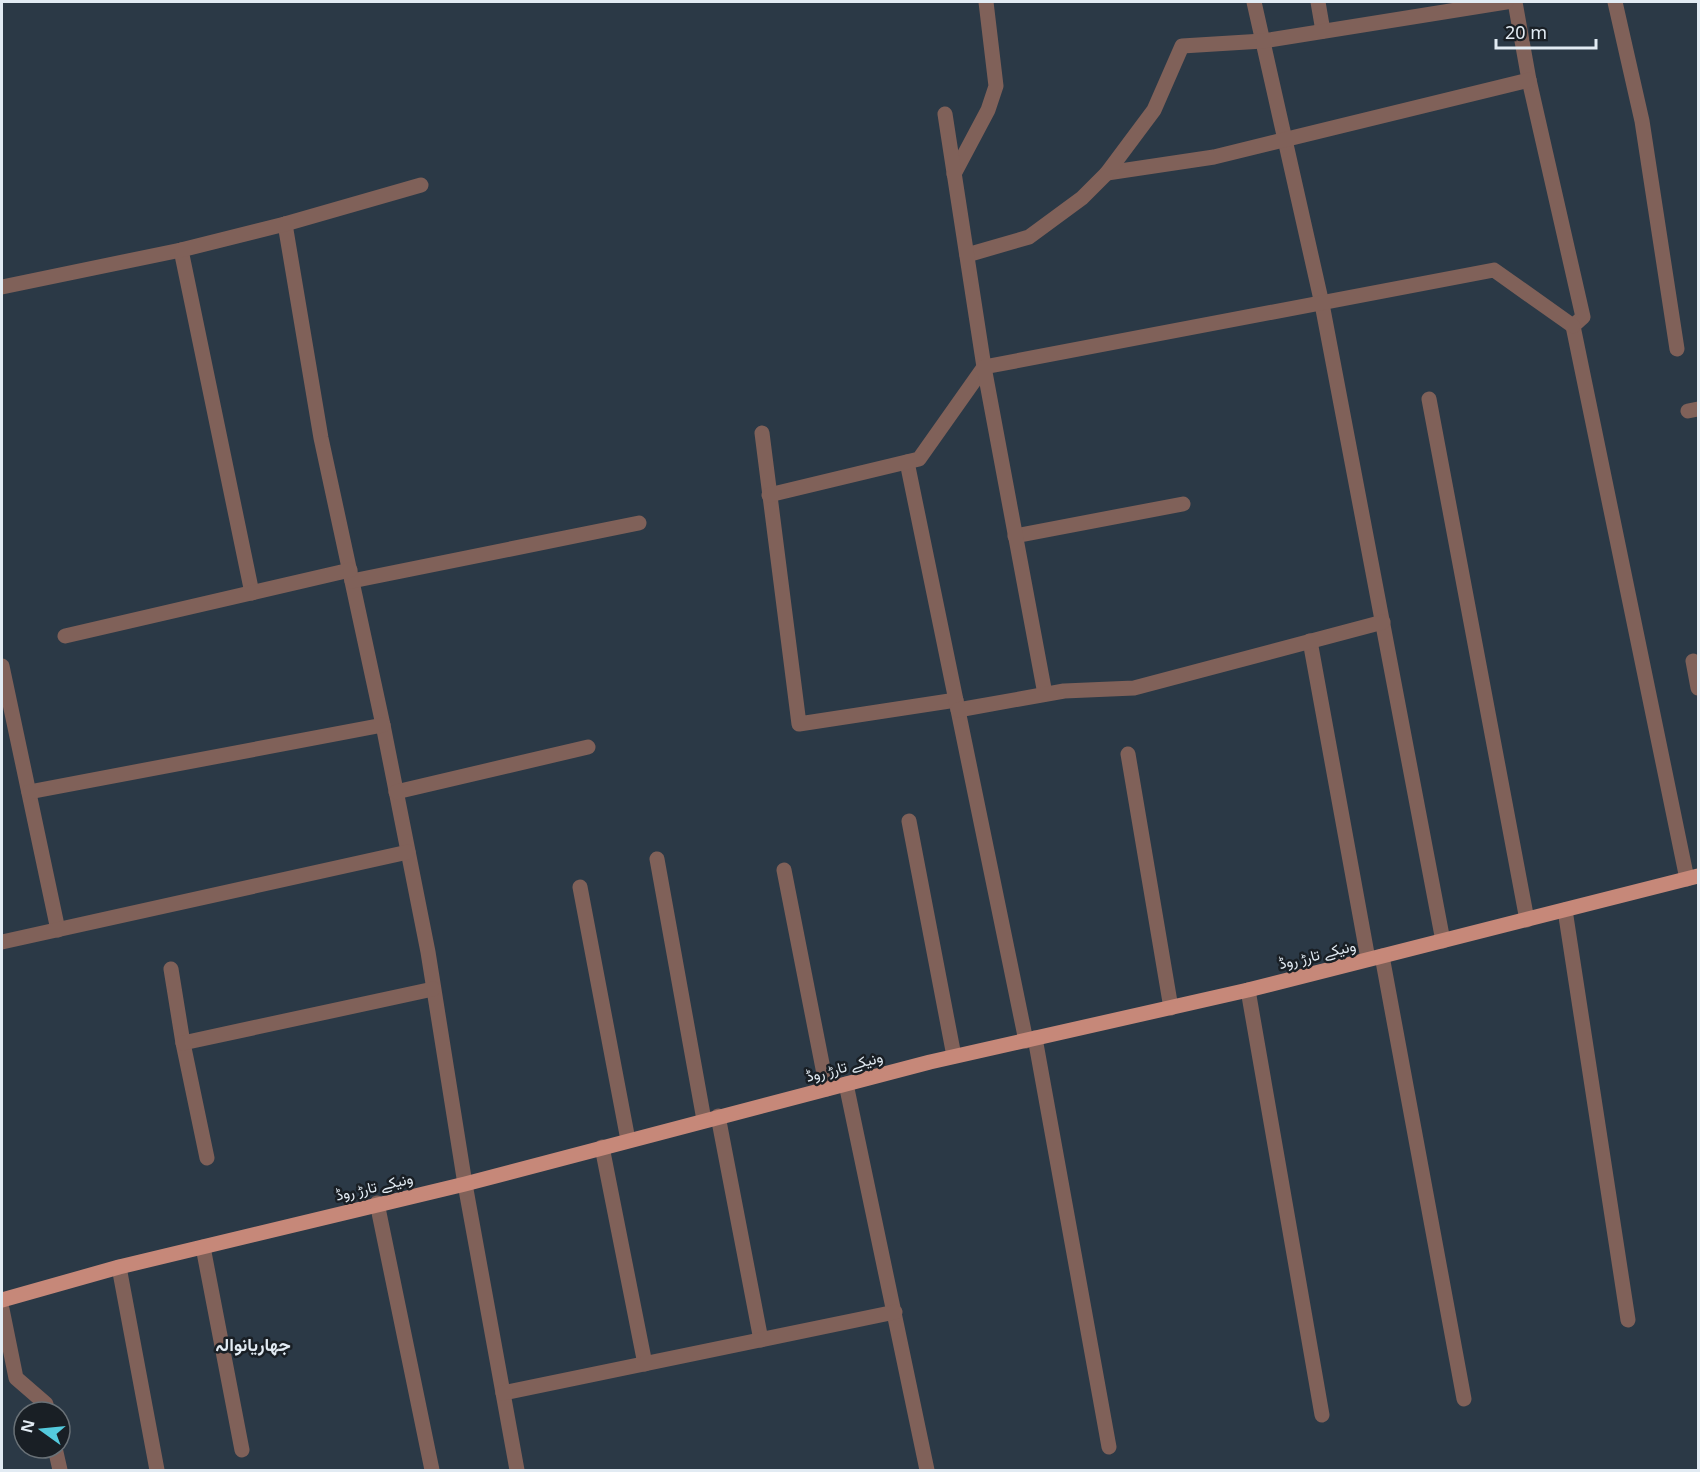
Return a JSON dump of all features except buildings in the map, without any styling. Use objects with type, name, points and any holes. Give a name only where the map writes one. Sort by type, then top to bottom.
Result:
[{"type":"main road","name":"ونیکے تارڑ روڈ","points":[[2,1300],[119,1267],[377,1203],[465,1184],[954,1056],[1248,990],[1693,878]]},
{"type":"street","points":[[954,174],[988,110],[996,86],[986,2]]},
{"type":"street","points":[[1254,2],[1283,140],[1322,304],[1443,941]]},
{"type":"street","points":[[1318,2],[1323,31]]},
{"type":"street","points":[[967,255],[1029,237],[1082,198],[1107,173],[1154,110],[1182,46],[1263,41],[1506,2]]},
{"type":"street","points":[[1515,2],[1529,80],[1583,317],[1573,326]]},
{"type":"street","points":[[1615,2],[1642,121],[1677,350]]},
{"type":"street","points":[[1107,173],[1214,157],[1529,80]]},
{"type":"street","points":[[945,114],[984,367],[1045,694]]},
{"type":"street","points":[[2,287],[181,250],[285,224],[421,185]]},
{"type":"street","points":[[285,224],[321,438],[408,852],[517,1470]]},
{"type":"street","points":[[181,250],[252,594]]},
{"type":"street","points":[[770,495],[920,459],[984,367],[1494,270],[1573,326],[1693,878]]},
{"type":"street","points":[[1429,399],[1527,920]]},
{"type":"street","points":[[762,433],[799,724],[1045,694],[1134,688],[1383,622]]},
{"type":"street","points":[[907,462],[1030,1040],[1109,1447]]},
{"type":"street","points":[[1015,536],[1183,504]]},
{"type":"street","points":[[65,636],[252,594],[639,523]]},
{"type":"street","points":[[1310,641],[1464,1399]]},
{"type":"street","points":[[1693,661],[1698,688]]},
{"type":"street","points":[[2,666],[5,697],[29,792],[58,930]]},
{"type":"street","points":[[29,792],[383,725]]},
{"type":"street","points":[[396,792],[588,747]]},
{"type":"street","points":[[1128,754],[1171,1008]]},
{"type":"street","points":[[909,821],[954,1056]]},
{"type":"street","points":[[2,942],[408,852]]},
{"type":"street","points":[[657,860],[711,1118],[761,1340]]},
{"type":"street","points":[[784,870],[828,1089]]},
{"type":"street","points":[[580,887],[628,1140]]},
{"type":"street","points":[[1565,910],[1628,1320]]},
{"type":"street","points":[[171,969],[183,1043],[207,1158]]},
{"type":"street","points":[[183,1043],[433,989]]},
{"type":"street","points":[[1248,990],[1322,1415]]},
{"type":"street","points":[[846,1084],[927,1470]]},
{"type":"street","points":[[602,1147],[645,1364]]},
{"type":"street","points":[[377,1203],[432,1470]]},
{"type":"street","points":[[203,1246],[242,1450]]},
{"type":"street","points":[[119,1267],[157,1470]]},
{"type":"street","points":[[2,1309],[16,1378],[41,1400]]},
{"type":"street","points":[[503,1393],[895,1312]]},
{"type":"district","name":"جھاریانوالہ","points":[[253,1344]]}]
